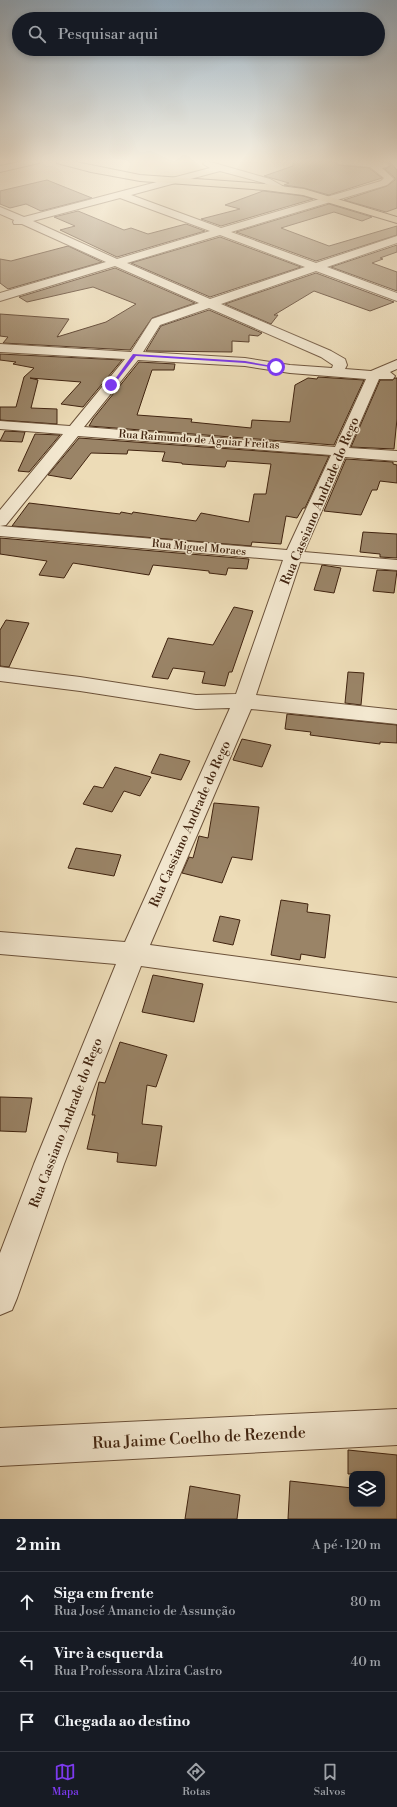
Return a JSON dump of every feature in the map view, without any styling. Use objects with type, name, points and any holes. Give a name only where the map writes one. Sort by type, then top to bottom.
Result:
[{"type":"street","points":[[49,232],[116,263],[336,359],[341,363],[337,371]]},
{"type":"street","points":[[0,297],[215,232]]},
{"type":"street","points":[[220,232],[397,297]]},
{"type":"street","points":[[0,521],[135,355],[152,326],[156,322],[397,238]]},
{"type":"street","points":[[0,348],[245,362],[290,369],[337,371],[386,376],[397,364]]},
{"type":"street","name":"Rua Cassiano Andrade do Rego","points":[[0,1298],[49,1164],[133,954],[244,701],[293,556],[340,450],[386,376]]},
{"type":"street","name":"Rua Raimundo de Aguiar Freitas","points":[[0,425],[340,450],[397,456]]},
{"type":"street","name":"Rua Miguel Moraes","points":[[0,531],[397,565]]},
{"type":"street","points":[[0,674],[80,684],[196,702],[244,701],[397,717]]},
{"type":"street","points":[[0,943],[133,954],[397,990]]},
{"type":"street","name":"Rua Jaime Coelho de Rezende","points":[[0,1447],[397,1427]]},
{"type":"building","points":[[64,232],[142,232],[148,234],[156,232],[202,232],[117,257]]},
{"type":"building","points":[[236,232],[291,232],[329,246],[377,232],[397,232],[397,235],[316,261]]},
{"type":"building","points":[[220,237],[301,267],[210,297],[131,263]]},
{"type":"building","points":[[397,245],[397,252],[380,258],[383,259],[372,263],[397,272],[397,291],[331,267]]},
{"type":"building","points":[[68,246],[102,262],[8,289],[0,283],[0,259],[11,261]]},
{"type":"building","points":[[115,268],[195,303],[152,318],[130,350],[3,343],[8,337],[0,336],[0,314],[69,319],[57,337],[106,322],[136,304],[93,287],[27,302],[19,297]]},
{"type":"building","points":[[316,273],[394,302],[370,311],[314,291],[274,315],[278,315],[271,324],[225,304]]},
{"type":"building","points":[[209,310],[262,333],[258,336],[249,335],[249,342],[232,341],[232,352],[146,351],[161,326]]},
{"type":"building","points":[[0,354],[122,360],[83,407],[61,404],[81,382],[30,378],[38,380],[31,408],[57,409],[57,424],[0,420],[0,407],[16,407],[24,377],[34,368],[13,364],[16,362],[0,360]]},
{"type":"building","points":[[139,362],[175,364],[174,370],[152,370],[137,415],[192,419],[191,422],[251,428],[252,420],[290,422],[295,385],[308,378],[317,379],[318,377],[364,380],[334,445],[89,426]]},
{"type":"building","points":[[397,378],[397,419],[394,449],[351,447],[380,380],[393,380]]},
{"type":"building","points":[[5,431],[25,432],[22,442],[0,441]]},
{"type":"building","points":[[35,434],[60,435],[29,472],[18,471]]},
{"type":"building","points":[[79,438],[329,456],[305,508],[303,508],[297,518],[286,516],[281,544],[252,542],[251,546],[12,526],[29,503],[120,514],[121,512],[132,514],[133,512],[196,521],[201,513],[249,522],[254,494],[266,494],[271,464],[227,461],[225,467],[182,464],[162,461],[165,452],[128,450],[127,454],[91,453],[71,479],[48,475]]},
{"type":"building","points":[[346,459],[393,462],[393,464],[397,465],[397,483],[380,481],[377,490],[372,490],[361,515],[324,511]]},
{"type":"building","points":[[363,532],[397,534],[397,558],[380,557],[380,554],[360,552]]},
{"type":"building","points":[[0,538],[249,559],[247,569],[228,568],[226,575],[209,573],[209,571],[153,565],[149,575],[73,563],[64,578],[39,575],[47,561],[0,554]]},
{"type":"building","points":[[322,565],[341,568],[334,593],[314,590]]},
{"type":"building","points":[[377,570],[397,571],[394,593],[373,591]]},
{"type":"building","points":[[234,607],[253,611],[232,672],[229,672],[225,686],[202,683],[205,672],[173,668],[168,679],[152,677],[168,638],[213,645]]},
{"type":"building","points":[[6,620],[29,623],[9,667],[0,666],[0,630]]},
{"type":"building","points":[[348,672],[364,673],[361,705],[345,703]]},
{"type":"building","points":[[287,714],[397,725],[397,743],[380,742],[380,744],[356,741],[310,735],[311,732],[285,729]]},
{"type":"building","points":[[242,739],[271,745],[262,767],[233,760]]},
{"type":"building","points":[[160,754],[190,761],[181,780],[151,773]]},
{"type":"building","points":[[115,767],[151,777],[140,796],[124,791],[112,812],[83,804],[94,786],[103,788]]},
{"type":"building","points":[[214,803],[259,807],[252,860],[232,857],[222,883],[182,873],[189,857],[193,858],[199,836],[208,838]]},
{"type":"building","points":[[76,848],[121,855],[114,876],[68,868]]},
{"type":"building","points":[[281,900],[308,904],[307,912],[330,915],[325,958],[301,954],[300,960],[271,955]]},
{"type":"building","points":[[220,916],[240,920],[233,945],[213,941]]},
{"type":"building","points":[[153,975],[203,984],[194,1022],[142,1012]]},
{"type":"building","points":[[120,1042],[167,1055],[156,1087],[147,1085],[142,1124],[162,1126],[156,1166],[117,1162],[118,1153],[87,1149],[95,1115],[92,1115],[99,1082],[105,1083]]},
{"type":"building","points":[[0,1097],[32,1098],[26,1132],[0,1131]]},
{"type":"building","points":[[348,1450],[397,1455],[397,1519],[288,1519],[290,1481],[349,1488],[349,1507],[385,1507],[385,1471],[349,1471],[348,1474]]},
{"type":"building","points":[[190,1486],[240,1495],[237,1519],[185,1519]]},
{"type":"route","points":[[111,385],[135,355],[245,362],[276,367]]}]
